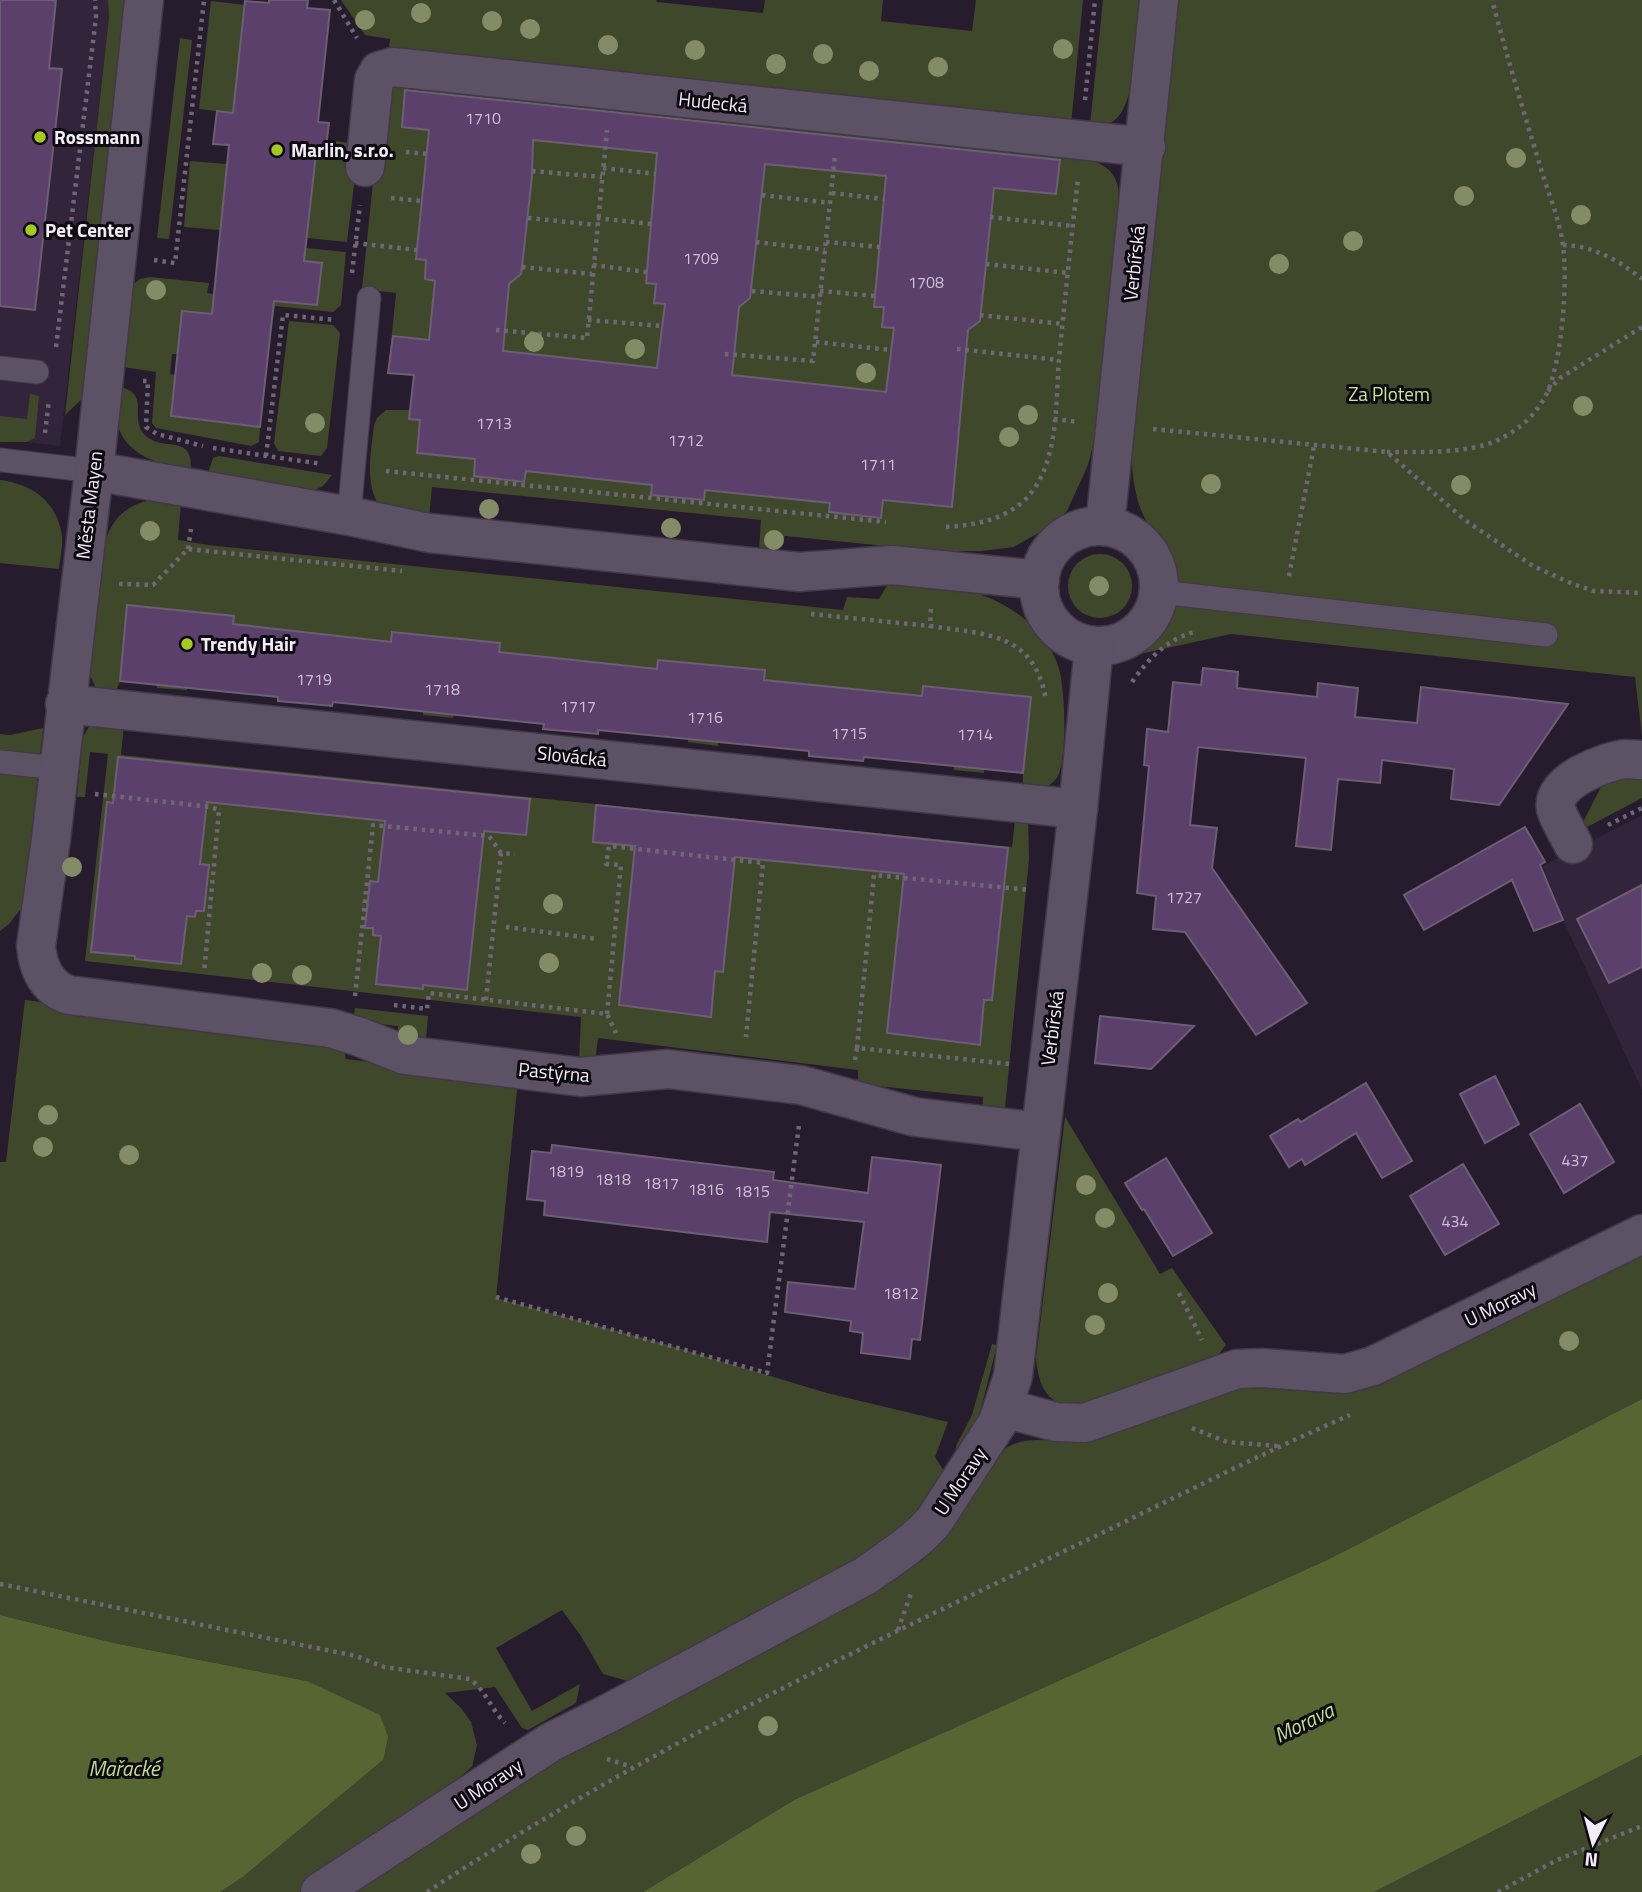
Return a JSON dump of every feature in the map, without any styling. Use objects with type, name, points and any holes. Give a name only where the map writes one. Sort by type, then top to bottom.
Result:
[{"type":"street","name":"Města Mayen","points":[[69,995],[55,989],[48,982],[37,960],[36,946],[94,471],[144,0]]},
{"type":"street","name":"Verbířská","points":[[1105,526],[1160,0]]},
{"type":"street","name":"Hudecká","points":[[365,167],[374,80],[377,73],[393,68],[1146,147]]},
{"type":"street","points":[[94,471],[349,516],[429,533],[799,572],[892,565],[1040,580]]},
{"type":"street","points":[[1105,526],[1127,533],[1145,548],[1157,568],[1159,592],[1153,614],[1138,632],[1118,643],[1094,646],[1068,637],[1049,619],[1040,594],[1040,580],[1046,558],[1061,540],[1082,528],[1105,526]]},
{"type":"street","name":"Verbířská","points":[[1004,1408],[1013,1376],[1094,646]]},
{"type":"street","name":"Slovácká","points":[[65,704],[1078,808]]},
{"type":"street","points":[[1573,844],[1556,809],[1556,800],[1565,786],[1601,765],[1625,759],[1642,760]]},
{"type":"street","name":"Pastýrna","points":[[69,995],[330,1028],[405,1055],[580,1077],[668,1069],[808,1087],[915,1117],[1040,1132]]},
{"type":"street","name":"U Moravy","points":[[320,1892],[551,1742],[852,1582],[897,1555],[925,1532],[943,1508],[989,1438],[1004,1408],[1056,1422],[1085,1423],[1220,1375],[1249,1368],[1345,1374],[1357,1372],[1642,1234]]},
{"type":"lane","points":[[349,516],[369,298]]},
{"type":"lane","points":[[0,368],[37,372]]},
{"type":"lane","points":[[0,460],[94,471]]},
{"type":"lane","points":[[1159,592],[1546,635]]},
{"type":"lane","points":[[0,762],[59,768]]},
{"type":"path","points":[[55,356],[96,16],[95,0]]},
{"type":"path","points":[[115,256],[175,263],[204,0]]},
{"type":"path","points":[[930,626],[939,528],[969,526],[995,520],[1012,511],[1040,481],[1048,460],[1095,0]]},
{"type":"path","points":[[1492,0],[1563,245],[1562,320],[1547,392]]},
{"type":"path","points":[[496,330],[587,338],[597,218],[612,91]]},
{"type":"path","points":[[725,354],[813,362],[839,116]]},
{"type":"path","points":[[603,169],[656,174]]},
{"type":"path","points":[[532,171],[602,177]]},
{"type":"path","points":[[832,193],[884,199]]},
{"type":"path","points":[[762,195],[831,203]]},
{"type":"path","points":[[990,217],[1073,226]]},
{"type":"path","points":[[527,218],[597,225]]},
{"type":"path","points":[[597,218],[651,224]]},
{"type":"path","points":[[756,242],[825,250]]},
{"type":"path","points":[[826,242],[880,247]]},
{"type":"path","points":[[355,243],[417,250]]},
{"type":"path","points":[[1563,245],[1602,253],[1619,261],[1642,279]]},
{"type":"path","points":[[986,264],[1068,273]]},
{"type":"path","points":[[593,265],[646,272]]},
{"type":"path","points":[[522,267],[592,274]]},
{"type":"path","points":[[752,291],[875,296]]},
{"type":"path","points":[[267,456],[283,315],[345,321]]},
{"type":"path","points":[[980,315],[1063,324]]},
{"type":"path","points":[[588,320],[662,327]]},
{"type":"path","points":[[1054,419],[1387,452],[1429,452],[1469,447],[1496,441],[1526,422],[1560,378],[1642,327]]},
{"type":"path","points":[[816,342],[891,350]]},
{"type":"path","points":[[957,349],[1059,360]]},
{"type":"path","points":[[103,375],[148,381],[146,428],[157,434],[204,446],[353,468],[898,524]]},
{"type":"path","points":[[41,465],[50,397]]},
{"type":"path","points":[[113,584],[153,585],[188,549],[204,446]]},
{"type":"path","points":[[1285,605],[1314,446]]},
{"type":"path","points":[[1387,452],[1466,521],[1534,566],[1594,591],[1642,593]]},
{"type":"path","points":[[188,549],[408,572]]},
{"type":"path","points":[[806,613],[930,626],[982,635],[1012,644],[1037,667],[1047,704]]},
{"type":"path","points":[[1131,684],[1147,661],[1169,642],[1207,628]]},
{"type":"path","points":[[91,796],[92,793],[219,810],[203,981]]},
{"type":"path","points":[[355,1000],[373,825],[489,836],[501,853],[486,1000]]},
{"type":"path","points":[[617,1034],[607,1014],[621,865],[606,864],[609,846],[764,863],[745,1049]]},
{"type":"path","points":[[501,853],[515,853]]},
{"type":"path","points":[[855,1061],[874,875],[1036,891]]},
{"type":"path","points":[[506,928],[598,939]]},
{"type":"path","points":[[391,1004],[427,1009],[429,993],[607,1014]]},
{"type":"path","points":[[857,1048],[1018,1064]]},
{"type":"path","points":[[496,1297],[767,1373],[801,1108],[808,1087]]},
{"type":"path","points":[[1179,1293],[1220,1375]]},
{"type":"path","points":[[427,1892],[633,1767],[898,1630],[1280,1446],[1355,1413]]},
{"type":"path","points":[[1187,1427],[1227,1442],[1280,1446]]},
{"type":"path","points":[[0,1584],[356,1656],[384,1667],[470,1679],[481,1687],[499,1716],[514,1731],[531,1741],[551,1742]]},
{"type":"path","points":[[1497,1892],[1558,1860],[1642,1826]]},
{"type":"shaded area","points":[[0,0],[111,0],[60,446],[0,439]]},
{"type":"shaded area","points":[[1642,815],[1642,1090],[1563,920],[1543,866]]},
{"type":"green space","points":[[108,0],[125,0],[83,398],[65,415],[109,17]]},
{"type":"green space","points":[[341,0],[656,0],[763,13],[765,0],[883,0],[881,21],[972,31],[976,0],[1083,0],[1068,156],[1087,159],[1109,170],[1118,185],[1119,196],[1094,441],[1088,465],[1067,511],[1047,528],[1014,547],[981,551],[937,551],[785,536],[776,552],[759,550],[761,520],[432,487],[429,518],[380,507],[370,477],[374,425],[386,410],[410,410],[414,376],[388,373],[396,293],[362,289],[390,39],[365,35]]},
{"type":"green space","points":[[1103,0],[1140,0],[1137,47],[1127,101],[1121,114],[1110,123],[1090,125]]},
{"type":"green space","name":"Za Plotem","points":[[1178,0],[1642,0],[1642,736],[1635,677],[1231,634],[1140,654],[1157,632],[1170,607],[1174,580],[1166,552],[1146,521],[1138,502],[1131,446]]},
{"type":"green space","points":[[211,1],[245,5],[233,113],[199,109]]},
{"type":"green space","points":[[180,38],[192,40],[169,239],[157,238]]},
{"type":"green space","points":[[334,141],[359,144],[347,242],[307,238],[316,154],[333,156]]},
{"type":"green space","points":[[190,161],[227,164],[220,230],[184,227]]},
{"type":"green space","points":[[306,248],[346,252],[341,305],[333,312],[275,306],[273,320],[182,311],[177,354],[172,354],[170,374],[176,375],[171,416],[260,427],[259,442],[251,446],[156,428],[152,423],[156,372],[123,367],[131,286],[140,279],[150,277],[209,283],[207,293],[317,305],[322,263],[304,261]]},
{"type":"green space","points":[[289,321],[333,325],[340,333],[327,448],[321,456],[278,451],[274,443]]},
{"type":"green space","points":[[119,387],[135,395],[138,421],[145,435],[160,443],[182,447],[190,458],[191,470],[145,457],[127,442],[120,432],[117,420]]},
{"type":"green space","points":[[30,394],[39,396],[35,438],[26,442],[0,442],[0,416],[27,419]]},
{"type":"green space","points":[[219,456],[332,475],[323,486],[312,491],[208,473],[213,458]]},
{"type":"green space","points":[[0,480],[32,490],[49,504],[55,513],[62,536],[59,569],[0,563]]},
{"type":"green space","points":[[156,499],[181,502],[178,540],[208,545],[843,610],[847,597],[879,599],[888,584],[894,583],[915,582],[968,591],[994,600],[1017,613],[1037,631],[1054,656],[1062,682],[1064,711],[1064,744],[1060,771],[1050,785],[1027,789],[1023,784],[1023,773],[984,769],[984,773],[954,770],[954,766],[915,762],[916,757],[864,752],[863,761],[809,756],[810,747],[718,742],[718,746],[599,725],[598,734],[543,729],[544,719],[423,715],[423,711],[333,697],[332,706],[278,701],[279,692],[157,688],[157,685],[120,681],[115,693],[96,688],[89,673],[101,551],[109,531],[120,516],[135,505]]},
{"type":"green space","points":[[1094,554],[1106,554],[1123,563],[1130,574],[1130,598],[1123,609],[1106,618],[1094,618],[1082,613],[1073,604],[1068,592],[1068,580],[1073,568],[1082,559]]},
{"type":"green space","points":[[104,723],[124,725],[121,755],[1012,847],[1015,820],[1028,817],[1029,859],[1004,1119],[982,1116],[983,1097],[858,1084],[858,1070],[598,1038],[595,1063],[579,1062],[581,1017],[85,961],[108,754],[90,752],[85,797],[77,797],[83,737],[89,727]]},
{"type":"green space","points":[[43,728],[24,905],[0,931],[0,734],[10,735]]},
{"type":"green space","points":[[1620,776],[1642,779],[1642,798],[1587,827],[1583,822],[1601,787]]},
{"type":"green space","points":[[25,1000],[327,1037],[343,1044],[346,1059],[518,1080],[496,1298],[658,1342],[827,1393],[948,1422],[935,1457],[945,1473],[905,1529],[808,1593],[759,1610],[694,1645],[642,1681],[628,1681],[603,1674],[562,1610],[496,1648],[532,1711],[580,1684],[576,1703],[528,1730],[522,1728],[495,1687],[445,1693],[471,1722],[477,1745],[472,1767],[403,1824],[301,1892],[220,1892],[243,1877],[383,1760],[307,1681],[114,1643],[0,1615],[0,1162],[6,1162]]},
{"type":"green space","points":[[355,1008],[428,1016],[426,1040],[398,1035],[398,1026],[353,1021]]},
{"type":"green space","points":[[1065,1117],[1160,1274],[1172,1268],[1226,1345],[1218,1355],[1189,1368],[1105,1400],[1073,1406],[1059,1403],[1048,1395],[1040,1380],[1036,1358]]},
{"type":"green space","points":[[1642,1245],[1642,1399],[1327,1560],[794,1800],[643,1892],[335,1892],[494,1793],[911,1563],[1005,1449],[1015,1444],[1035,1440],[1087,1440],[1224,1387],[1319,1382]]},
{"type":"green space","points":[[992,1344],[997,1345],[979,1416],[956,1453],[956,1446],[972,1415]]},
{"type":"green space","points":[[1642,1755],[1642,1892],[1374,1892]]},
{"type":"water","name":"Morava","points":[[1642,1399],[1642,1755],[1374,1892],[643,1892],[794,1800],[1327,1560]]},
{"type":"water","name":"Mařacké","points":[[0,1615],[114,1643],[307,1681],[380,1715],[388,1737],[383,1760],[243,1877],[220,1892],[0,1892]]},
{"type":"building","points":[[0,0],[56,0],[49,68],[62,69],[35,310],[0,306]]},
{"type":"building","name":"Marlin, s.r.o.","points":[[269,0],[308,0],[307,8],[330,10],[318,122],[329,123],[325,155],[316,154],[304,261],[322,263],[317,305],[274,301],[260,427],[171,416],[182,311],[212,314],[229,145],[213,144],[217,111],[233,113],[245,1],[269,3]]},
{"type":"building","points":[[405,90],[1060,160],[1056,194],[994,188],[980,321],[968,330],[952,507],[883,500],[881,518],[829,512],[830,503],[705,490],[704,500],[651,495],[652,485],[526,471],[524,482],[474,476],[475,459],[417,453],[420,420],[409,419],[414,375],[388,373],[393,336],[429,340],[435,281],[425,279],[426,260],[416,259],[429,130],[402,127]],"holes":[[[533,140],[657,153],[646,283],[656,284],[654,303],[665,304],[657,368],[503,351],[509,284],[521,274],[522,267],[532,176]],[[765,164],[886,176],[874,307],[884,307],[882,327],[894,328],[886,392],[732,375],[739,307],[750,298]]]},
{"type":"building","points":[[127,605],[234,616],[233,624],[391,642],[392,632],[500,643],[499,652],[657,669],[658,660],[765,670],[764,680],[922,696],[923,686],[1031,697],[1023,773],[864,757],[863,761],[809,756],[809,751],[598,730],[598,734],[543,729],[544,724],[333,702],[332,706],[278,701],[278,697],[120,681]]},
{"type":"building","points":[[1203,668],[1238,672],[1237,688],[1317,697],[1318,683],[1358,688],[1355,717],[1417,723],[1421,687],[1568,704],[1499,805],[1451,799],[1454,769],[1382,760],[1380,783],[1338,779],[1331,850],[1296,846],[1306,758],[1198,747],[1190,825],[1217,828],[1212,868],[1307,1003],[1256,1035],[1185,932],[1153,929],[1156,896],[1137,893],[1149,766],[1144,765],[1147,729],[1168,732],[1173,682],[1201,685]]},
{"type":"building","points":[[118,757],[530,799],[526,835],[484,831],[467,990],[376,984],[381,936],[373,935],[373,928],[365,928],[370,881],[378,882],[385,821],[207,802],[200,864],[209,865],[204,911],[196,911],[195,917],[187,916],[181,964],[91,952],[107,802],[113,803]]},
{"type":"building","points":[[596,805],[1008,848],[992,1000],[984,1000],[980,1045],[887,1033],[904,874],[735,857],[723,972],[715,971],[711,1017],[619,1005],[635,846],[593,842]]},
{"type":"building","points":[[1525,827],[1545,862],[1540,865],[1563,920],[1534,931],[1512,880],[1424,930],[1404,895]]},
{"type":"building","points":[[1642,885],[1642,967],[1609,983],[1577,919]]},
{"type":"building","points":[[1100,1016],[1194,1026],[1151,1069],[1095,1063]]},
{"type":"building","points":[[1495,1076],[1519,1124],[1485,1143],[1460,1094]]},
{"type":"building","points":[[1366,1083],[1412,1161],[1382,1178],[1356,1133],[1305,1165],[1302,1159],[1289,1167],[1270,1136],[1298,1119],[1301,1122]]},
{"type":"building","points":[[1580,1104],[1614,1162],[1564,1193],[1530,1134]]},
{"type":"building","points":[[552,1145],[774,1172],[773,1180],[868,1193],[872,1157],[941,1165],[920,1340],[912,1339],[910,1359],[861,1353],[863,1333],[850,1331],[851,1321],[785,1312],[788,1282],[855,1289],[864,1222],[770,1212],[767,1242],[544,1215],[545,1201],[527,1199],[532,1151],[551,1153]]},
{"type":"building","points":[[1166,1158],[1212,1233],[1173,1256],[1125,1183]]},
{"type":"building","points":[[1463,1164],[1499,1224],[1445,1255],[1410,1196]]},
{"type":"place","name":"Rossmann","points":[[40,137]]},
{"type":"place","name":"Marlin, s.r.o.","points":[[277,150]]},
{"type":"place","name":"Pet Center","points":[[31,230]]},
{"type":"place","name":"Trendy Hair","points":[[187,644]]}]
